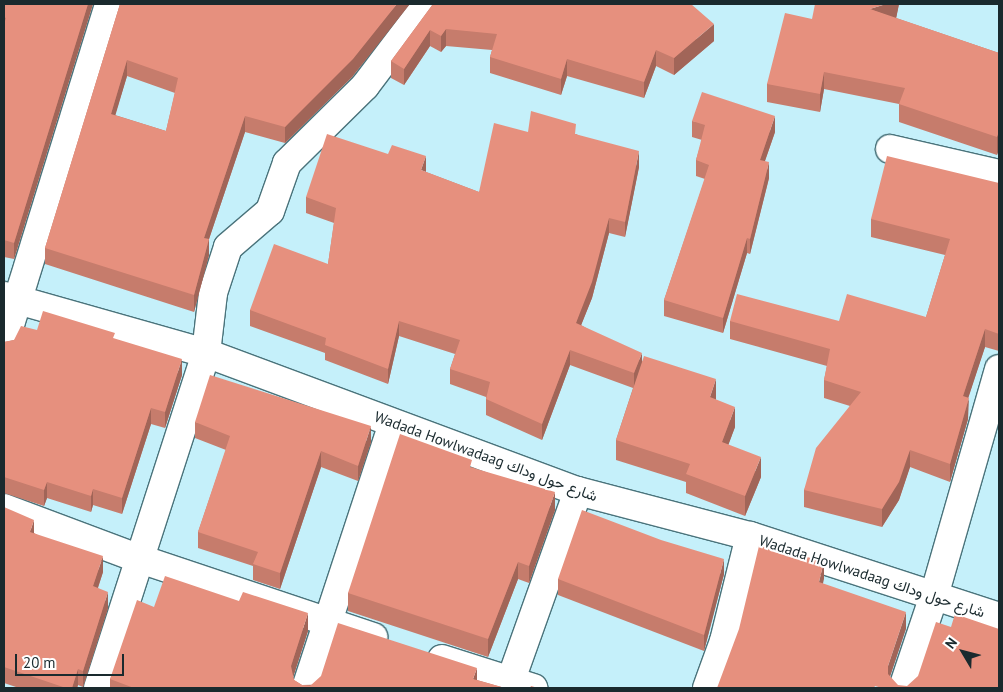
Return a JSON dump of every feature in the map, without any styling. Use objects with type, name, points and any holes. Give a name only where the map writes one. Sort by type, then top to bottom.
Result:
[{"type":"street","points":[[4,344],[12,298],[86,68],[109,4]]},
{"type":"street","points":[[98,688],[206,352],[214,293],[228,247],[270,211],[287,163],[366,86],[427,4]]},
{"type":"street","points":[[890,149],[999,174]]},
{"type":"street","name":"Wadada Howlwadaag شارع حول وداك","points":[[12,298],[206,352],[393,424],[578,491],[750,536],[999,617]]},
{"type":"street","points":[[903,688],[934,596],[999,369]]},
{"type":"street","points":[[306,688],[393,424]]},
{"type":"street","points":[[4,508],[140,559],[410,648],[517,686],[578,491]]},
{"type":"street","points":[[707,688],[724,641],[750,536]]},
{"type":"building","points":[[4,4],[88,4],[14,243],[4,240],[4,24],[6,18],[4,17]]},
{"type":"building","points":[[120,4],[397,4],[353,59],[285,127],[245,116],[204,238],[209,239],[194,295],[45,248]],"holes":[[[127,60],[178,78],[166,131],[111,114]]]},
{"type":"building","points":[[433,4],[691,4],[714,24],[674,58],[656,50],[644,82],[567,59],[561,79],[490,57],[497,34],[446,29],[441,36],[430,30],[404,69],[391,61]]},
{"type":"building","points":[[815,4],[886,4],[870,9],[999,53],[999,131],[997,137],[899,104],[905,88],[824,72],[820,94],[767,84],[785,13],[812,19]]},
{"type":"building","points":[[702,92],[775,116],[760,160],[769,162],[750,239],[747,238],[723,318],[664,300],[709,165],[696,160],[705,125],[692,121]]},
{"type":"building","points":[[531,111],[576,124],[575,134],[639,151],[625,222],[609,218],[592,282],[576,323],[642,353],[634,373],[570,350],[542,424],[486,399],[490,382],[450,369],[460,340],[399,321],[388,369],[325,345],[326,338],[250,310],[274,244],[328,264],[336,208],[306,197],[327,134],[388,154],[392,145],[426,156],[421,170],[479,192],[494,123],[528,132]]},
{"type":"building","points":[[887,156],[999,183],[999,334],[985,329],[963,396],[969,398],[950,464],[910,450],[899,482],[882,509],[804,490],[816,448],[861,392],[824,380],[830,349],[730,321],[737,294],[839,321],[847,294],[926,317],[950,239],[871,219]]},
{"type":"building","points":[[43,311],[115,333],[113,338],[182,359],[165,412],[151,408],[122,498],[93,489],[91,496],[47,482],[44,490],[4,477],[4,342],[14,340],[21,326],[37,330]]},
{"type":"building","points":[[644,356],[716,379],[710,397],[735,407],[722,442],[761,457],[745,496],[686,474],[690,464],[616,440]]},
{"type":"building","points":[[210,375],[371,426],[358,466],[321,451],[280,573],[253,564],[258,552],[198,532],[230,436],[195,422]]},
{"type":"building","points":[[400,434],[472,460],[470,467],[555,492],[529,566],[518,562],[488,639],[348,593]]},
{"type":"building","points":[[4,507],[34,520],[30,532],[103,556],[93,586],[108,592],[83,671],[78,669],[72,688],[66,688],[4,667]]},
{"type":"building","points":[[582,510],[661,540],[724,559],[704,635],[558,579]]},
{"type":"building","points":[[759,546],[824,561],[819,582],[906,612],[888,666],[888,674],[898,685],[907,686],[918,676],[936,622],[951,627],[955,614],[999,629],[999,688],[882,688],[875,686],[874,688],[717,688],[739,629]]},
{"type":"building","points":[[165,576],[239,601],[243,592],[308,613],[291,666],[294,680],[302,685],[310,686],[321,676],[338,623],[477,668],[473,679],[505,688],[134,688],[110,679],[137,600],[154,607]]}]
